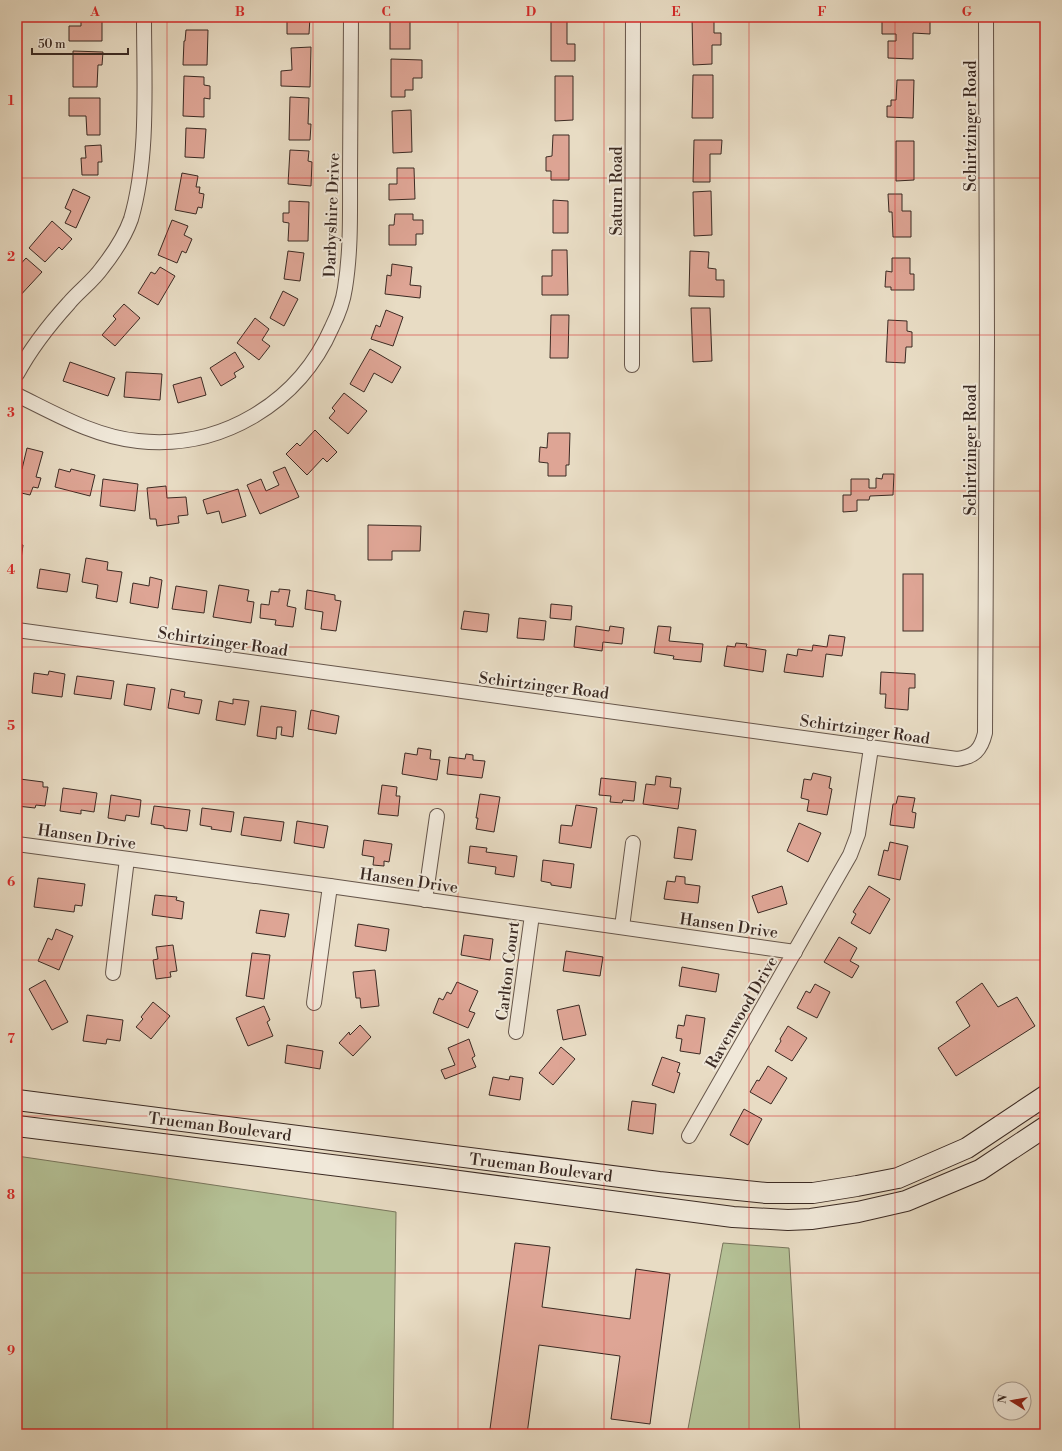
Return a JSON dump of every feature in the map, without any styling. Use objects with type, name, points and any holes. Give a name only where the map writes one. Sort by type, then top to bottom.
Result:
[{"type":"main road","name":"Trueman Boulevard","points":[[17,1100],[666,1183],[766,1193],[813,1193],[898,1178],[967,1148],[1045,1096]]},
{"type":"main road","name":"Trueman Boulevard","points":[[17,1126],[436,1178],[733,1217],[788,1220],[810,1219],[858,1212],[906,1201],[980,1170],[1045,1127]]},
{"type":"street","points":[[17,374],[38,339],[69,303],[102,269],[123,237],[130,220],[136,199],[144,137],[144,17]]},
{"type":"street","name":"Darbyshire Drive","points":[[17,395],[88,429],[109,436],[139,442],[165,442],[211,435],[237,426],[259,413],[278,399],[299,380],[315,360],[327,339],[339,313],[345,289],[350,237],[351,17]]},
{"type":"street","name":"Saturn Road","points":[[632,364],[633,17]]},
{"type":"street","name":"Schirtzinger Road","points":[[17,630],[602,709],[872,748],[957,759],[970,756],[980,746],[985,733],[987,342],[986,17]]},
{"type":"street","name":"Ravenwood Drive","points":[[689,1136],[850,855],[858,834],[872,748]]},
{"type":"street","points":[[425,900],[437,816]]},
{"type":"street","points":[[622,927],[634,843]]},
{"type":"street","name":"Hansen Drive","points":[[17,844],[330,886],[795,952]]},
{"type":"street","points":[[113,973],[127,859]]},
{"type":"street","points":[[314,1003],[330,886]]},
{"type":"street","name":"Carlton Court","points":[[516,1032],[532,915]]},
{"type":"green space","points":[[17,1156],[396,1212],[393,1434],[17,1434]]},
{"type":"green space","points":[[723,1243],[789,1248],[800,1434],[687,1434]]},
{"type":"building","points":[[81,17],[102,17],[102,41],[69,41],[69,26],[81,26]]},
{"type":"building","points":[[200,17],[200,19],[186,18]]},
{"type":"building","points":[[287,17],[310,17],[309,34],[287,34]]},
{"type":"building","points":[[390,17],[410,17],[410,49],[390,49]]},
{"type":"building","points":[[692,17],[714,17],[714,33],[721,33],[721,45],[712,45],[712,64],[693,65]]},
{"type":"building","points":[[882,18],[930,18],[930,34],[913,33],[913,59],[888,58],[888,41],[896,41],[896,34],[882,34]]},
{"type":"building","points":[[551,21],[567,21],[567,44],[575,44],[575,61],[551,61]]},
{"type":"building","points":[[186,30],[208,30],[207,65],[183,65]]},
{"type":"building","points":[[311,47],[310,87],[281,86],[281,71],[292,70],[291,48]]},
{"type":"building","points":[[73,51],[103,52],[102,65],[98,65],[97,87],[73,87]]},
{"type":"building","points":[[391,59],[422,60],[422,78],[413,78],[413,90],[405,90],[405,97],[391,97]]},
{"type":"building","points":[[693,75],[713,75],[713,118],[692,118]]},
{"type":"building","points":[[184,76],[204,77],[204,85],[210,86],[210,99],[204,98],[204,117],[183,116]]},
{"type":"building","points":[[555,76],[573,76],[573,120],[555,121]]},
{"type":"building","points":[[897,80],[914,80],[913,118],[887,117],[887,106],[891,106],[891,100],[896,100]]},
{"type":"building","points":[[290,97],[309,98],[308,124],[311,124],[310,140],[289,140]]},
{"type":"building","points":[[69,98],[100,98],[100,135],[87,135],[86,116],[69,116]]},
{"type":"building","points":[[411,110],[412,152],[393,153],[392,111]]},
{"type":"building","points":[[186,128],[206,129],[204,158],[185,157]]},
{"type":"building","points":[[553,135],[569,135],[569,180],[551,180],[551,171],[546,171],[546,157],[552,156]]},
{"type":"building","points":[[694,140],[722,140],[721,154],[710,154],[710,182],[693,182]]},
{"type":"building","points":[[896,141],[914,141],[914,180],[896,181]]},
{"type":"building","points":[[101,145],[102,162],[98,162],[98,175],[82,175],[81,158],[86,158],[85,146]]},
{"type":"building","points":[[290,150],[309,151],[308,161],[312,162],[311,186],[288,184]]},
{"type":"building","points":[[397,168],[414,168],[415,199],[389,200],[389,184],[397,184]]},
{"type":"building","points":[[182,173],[198,176],[196,187],[200,187],[199,193],[204,194],[202,208],[198,207],[196,214],[175,210]]},
{"type":"building","points":[[73,189],[90,197],[76,228],[65,223],[71,211],[65,208]]},
{"type":"building","points":[[711,191],[712,235],[694,236],[693,192]]},
{"type":"building","points":[[888,194],[902,194],[902,211],[911,211],[911,237],[893,237],[892,212],[889,212]]},
{"type":"building","points":[[553,200],[568,201],[568,233],[553,233]]},
{"type":"building","points":[[289,201],[309,202],[308,241],[288,241],[289,223],[283,222],[283,213],[289,213]]},
{"type":"building","points":[[395,214],[413,214],[413,220],[423,220],[423,234],[416,234],[416,245],[389,245],[389,225],[394,225]]},
{"type":"building","points":[[172,220],[188,226],[184,235],[192,239],[186,253],[182,251],[177,263],[158,255]]},
{"type":"building","points":[[52,221],[72,239],[62,250],[59,247],[45,262],[29,248]]},
{"type":"building","points":[[552,250],[567,250],[568,295],[542,295],[542,276],[552,276]]},
{"type":"building","points":[[288,251],[304,253],[300,281],[284,279]]},
{"type":"building","points":[[690,251],[709,252],[708,268],[716,269],[716,280],[724,280],[724,297],[689,296]]},
{"type":"building","points":[[26,258],[42,272],[17,299],[17,268]]},
{"type":"building","points":[[892,258],[910,258],[910,274],[914,274],[914,290],[891,290],[891,287],[885,287],[886,271],[892,272]]},
{"type":"building","points":[[392,264],[412,267],[410,285],[421,286],[420,298],[385,294],[387,275],[391,276]]},
{"type":"building","points":[[160,267],[175,276],[158,305],[138,293],[151,272],[155,274]]},
{"type":"building","points":[[283,291],[298,299],[284,326],[270,318]]},
{"type":"building","points":[[124,304],[140,318],[115,346],[102,335],[116,319],[113,316]]},
{"type":"building","points":[[691,308],[710,308],[712,361],[693,362]]},
{"type":"building","points":[[386,310],[403,317],[393,346],[371,339],[376,325],[380,327]]},
{"type":"building","points":[[551,315],[569,315],[568,358],[550,358]]},
{"type":"building","points":[[255,318],[269,329],[262,340],[270,346],[259,360],[237,343]]},
{"type":"building","points":[[888,320],[907,321],[907,331],[912,332],[912,347],[906,347],[905,363],[886,362]]},
{"type":"building","points":[[370,349],[401,367],[392,383],[374,373],[364,392],[350,384]]},
{"type":"building","points":[[235,352],[244,367],[234,373],[236,377],[221,386],[210,368]]},
{"type":"building","points":[[70,362],[115,378],[108,396],[63,381]]},
{"type":"building","points":[[126,372],[162,374],[160,400],[124,397]]},
{"type":"building","points":[[201,377],[206,395],[178,403],[173,385]]},
{"type":"building","points":[[344,393],[367,411],[348,434],[329,418],[335,411],[332,408]]},
{"type":"building","points":[[315,430],[337,452],[327,462],[323,458],[307,475],[286,454],[297,443],[300,446]]},
{"type":"building","points":[[548,433],[570,433],[569,465],[566,465],[566,476],[548,476],[548,463],[539,462],[540,447],[547,448]]},
{"type":"building","points":[[27,448],[43,452],[36,477],[41,478],[38,488],[33,487],[30,495],[17,492],[17,467],[22,469]]},
{"type":"building","points":[[285,467],[299,497],[260,514],[247,485],[261,479],[266,491],[279,485],[273,472]]},
{"type":"building","points":[[59,469],[70,472],[71,469],[95,475],[90,496],[55,487]]},
{"type":"building","points":[[883,474],[894,474],[893,495],[870,496],[869,500],[857,500],[857,511],[843,512],[843,495],[851,495],[851,479],[869,479],[869,488],[876,488],[876,478],[882,479]]},
{"type":"building","points":[[103,479],[138,484],[135,511],[100,506]]},
{"type":"building","points":[[166,486],[167,498],[186,497],[188,515],[178,516],[179,523],[157,526],[156,519],[150,519],[147,488]]},
{"type":"building","points":[[238,489],[246,516],[222,523],[219,511],[207,514],[203,500]]},
{"type":"building","points":[[368,525],[421,526],[420,551],[392,551],[392,560],[368,560]]},
{"type":"building","points":[[17,544],[23,545],[17,587]]},
{"type":"building","points":[[86,558],[108,562],[107,570],[122,572],[117,602],[96,598],[98,585],[82,582]]},
{"type":"building","points":[[40,569],[70,574],[67,592],[37,588]]},
{"type":"building","points":[[903,574],[923,574],[923,631],[903,631]]},
{"type":"building","points":[[150,577],[162,580],[158,608],[130,603],[133,583],[149,586]]},
{"type":"building","points":[[219,585],[249,590],[247,601],[254,602],[251,623],[213,617]]},
{"type":"building","points":[[176,586],[207,591],[204,613],[172,609]]},
{"type":"building","points":[[279,589],[290,590],[287,606],[296,608],[293,627],[275,625],[276,620],[260,618],[261,604],[269,605],[271,591],[279,592]]},
{"type":"building","points":[[307,590],[335,595],[335,600],[341,601],[336,631],[321,629],[323,612],[305,609]]},
{"type":"building","points":[[551,604],[572,606],[571,620],[550,618]]},
{"type":"building","points":[[464,611],[489,614],[487,632],[461,629]]},
{"type":"building","points":[[519,618],[546,621],[544,640],[517,638]]},
{"type":"building","points":[[576,626],[609,631],[610,626],[624,628],[622,644],[603,642],[602,651],[574,647]]},
{"type":"building","points":[[658,626],[671,627],[669,641],[703,644],[701,662],[673,659],[674,656],[654,653]]},
{"type":"building","points":[[829,635],[845,637],[842,656],[826,654],[823,677],[784,672],[787,654],[797,656],[798,649],[812,651],[813,645],[827,647]]},
{"type":"building","points":[[736,643],[747,644],[746,647],[766,650],[763,672],[724,666],[727,646],[735,647]]},
{"type":"building","points":[[49,671],[65,674],[62,697],[32,693],[34,673],[48,675]]},
{"type":"building","points":[[881,672],[915,674],[915,688],[909,688],[908,710],[885,708],[886,694],[880,694]]},
{"type":"building","points":[[77,676],[114,681],[111,699],[74,694]]},
{"type":"building","points":[[127,684],[155,688],[151,710],[124,705]]},
{"type":"building","points":[[171,689],[185,692],[184,697],[202,700],[199,714],[168,708]]},
{"type":"building","points":[[233,699],[249,701],[245,725],[216,720],[219,701],[233,704]]},
{"type":"building","points":[[261,706],[296,711],[293,737],[281,735],[282,727],[277,727],[276,739],[257,736]]},
{"type":"building","points":[[311,710],[339,716],[336,734],[308,729]]},
{"type":"building","points":[[418,748],[431,750],[430,759],[440,760],[437,780],[402,774],[405,753],[417,755]]},
{"type":"building","points":[[466,754],[473,755],[473,760],[485,761],[482,778],[447,774],[449,757],[465,759]]},
{"type":"building","points":[[813,773],[831,777],[829,788],[832,789],[827,815],[807,811],[809,800],[801,798],[804,779],[811,780]]},
{"type":"building","points":[[656,776],[671,778],[670,787],[681,788],[678,809],[643,804],[646,784],[655,785]]},
{"type":"building","points":[[601,778],[636,782],[634,801],[623,800],[622,803],[610,802],[611,796],[599,795]]},
{"type":"building","points":[[20,779],[43,782],[43,787],[48,787],[45,806],[36,805],[35,808],[17,806]]},
{"type":"building","points":[[382,785],[397,787],[396,796],[400,796],[398,816],[378,814]]},
{"type":"building","points":[[63,788],[97,793],[94,812],[81,810],[81,814],[60,811]]},
{"type":"building","points":[[480,794],[500,797],[494,832],[476,829],[478,818],[476,818]]},
{"type":"building","points":[[111,795],[141,800],[139,817],[126,815],[125,821],[108,818]]},
{"type":"building","points":[[898,796],[915,798],[912,812],[916,813],[914,828],[890,825],[893,804],[896,804]]},
{"type":"building","points":[[576,805],[597,808],[591,848],[559,843],[561,825],[572,826]]},
{"type":"building","points":[[154,806],[190,810],[187,831],[164,828],[164,826],[151,824]]},
{"type":"building","points":[[202,808],[234,812],[231,832],[211,829],[212,827],[200,825]]},
{"type":"building","points":[[244,817],[284,822],[281,841],[241,835]]},
{"type":"building","points":[[297,821],[328,826],[324,848],[294,843]]},
{"type":"building","points":[[799,823],[821,833],[808,862],[787,851]]},
{"type":"building","points":[[678,827],[696,830],[692,860],[674,858]]},
{"type":"building","points":[[364,840],[392,844],[389,862],[384,861],[384,866],[373,865],[374,857],[362,855]]},
{"type":"building","points":[[890,842],[908,846],[900,880],[878,875],[884,850],[888,851]]},
{"type":"building","points":[[470,846],[487,848],[486,852],[517,856],[514,877],[495,874],[496,867],[468,863]]},
{"type":"building","points":[[543,860],[574,864],[571,888],[551,885],[551,883],[541,881]]},
{"type":"building","points":[[676,876],[685,877],[685,884],[700,886],[698,903],[664,899],[667,881],[675,882]]},
{"type":"building","points":[[38,878],[85,884],[82,906],[75,905],[74,912],[34,907]]},
{"type":"building","points":[[782,886],[787,904],[758,913],[752,896]]},
{"type":"building","points":[[869,886],[890,899],[870,934],[851,923],[856,914],[853,912]]},
{"type":"building","points":[[155,895],[177,897],[176,900],[184,902],[182,919],[152,915]]},
{"type":"building","points":[[260,910],[289,914],[285,937],[256,933]]},
{"type":"building","points":[[358,924],[389,929],[386,951],[355,946]]},
{"type":"building","points":[[56,929],[73,936],[59,970],[38,961],[48,938],[52,940]]},
{"type":"building","points":[[464,935],[493,939],[490,960],[461,955]]},
{"type":"building","points":[[839,937],[857,948],[850,961],[859,966],[852,978],[824,962]]},
{"type":"building","points":[[173,945],[177,971],[170,972],[171,977],[156,979],[153,960],[158,959],[156,947]]},
{"type":"building","points":[[566,951],[603,957],[600,976],[563,971]]},
{"type":"building","points":[[252,953],[270,955],[264,999],[246,996]]},
{"type":"building","points":[[682,967],[719,974],[716,992],[679,986]]},
{"type":"building","points":[[375,970],[379,1006],[361,1008],[360,998],[356,998],[353,972]]},
{"type":"building","points":[[45,980],[68,1022],[52,1030],[29,989]]},
{"type":"building","points":[[457,982],[478,991],[469,1011],[475,1013],[468,1028],[433,1013],[439,998],[443,1000],[447,992],[451,994]]},
{"type":"building","points":[[982,983],[998,1007],[1017,997],[1035,1026],[956,1076],[938,1048],[970,1026],[956,1002]]},
{"type":"building","points":[[815,984],[830,992],[817,1018],[797,1008],[806,991],[810,993]]},
{"type":"building","points":[[153,1002],[170,1016],[151,1039],[136,1027],[143,1019],[141,1017]]},
{"type":"building","points":[[579,1005],[586,1035],[563,1040],[557,1010]]},
{"type":"building","points":[[264,1006],[270,1020],[267,1022],[273,1036],[248,1046],[236,1018]]},
{"type":"building","points":[[87,1015],[123,1020],[120,1041],[107,1039],[106,1044],[83,1041]]},
{"type":"building","points":[[686,1015],[705,1018],[700,1054],[680,1051],[682,1039],[676,1038],[678,1025],[684,1026]]},
{"type":"building","points":[[360,1025],[371,1037],[353,1056],[339,1043],[349,1032],[350,1035]]},
{"type":"building","points":[[788,1026],[807,1038],[792,1061],[775,1051]]},
{"type":"building","points":[[469,1039],[475,1056],[472,1058],[476,1067],[445,1079],[441,1070],[455,1065],[448,1048]]},
{"type":"building","points":[[287,1045],[323,1051],[320,1069],[285,1063]]},
{"type":"building","points":[[561,1047],[575,1059],[553,1085],[539,1073]]},
{"type":"building","points":[[662,1057],[680,1063],[677,1072],[680,1073],[674,1093],[652,1085]]},
{"type":"building","points":[[768,1066],[787,1078],[771,1104],[750,1092]]},
{"type":"building","points":[[510,1076],[523,1078],[520,1100],[489,1095],[493,1077],[509,1080]]},
{"type":"building","points":[[632,1101],[656,1104],[653,1134],[628,1130]]},
{"type":"building","points":[[744,1109],[762,1119],[748,1145],[730,1135]]},
{"type":"building","points":[[515,1243],[550,1247],[542,1307],[630,1319],[636,1269],[670,1274],[650,1424],[611,1419],[620,1356],[539,1345],[527,1434],[490,1429]]}]
